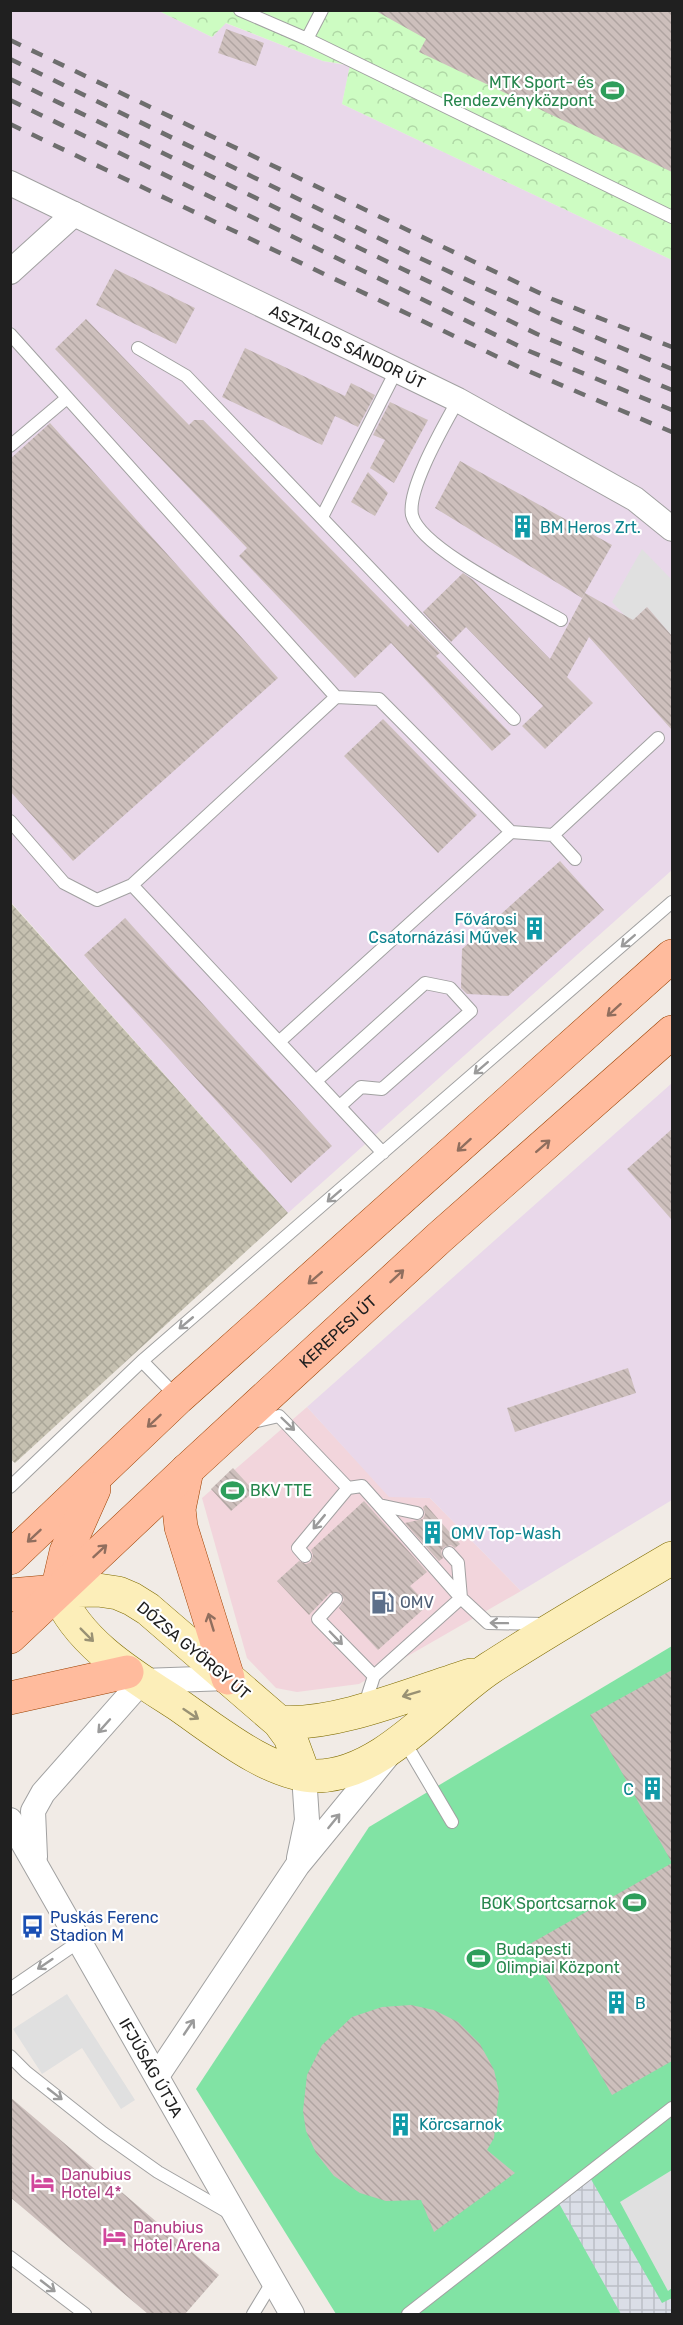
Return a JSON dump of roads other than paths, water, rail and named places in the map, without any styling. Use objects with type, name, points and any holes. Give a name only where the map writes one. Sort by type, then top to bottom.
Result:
[{"type":"main road","points":[[10,1558],[178,1398],[672,956]]},
{"type":"main road","name":"KEREPESI ÚT","points":[[10,1637],[440,1237],[672,1032]]},
{"type":"main road","points":[[106,1466],[80,1516],[66,1551],[57,1591],[66,1609],[83,1632],[135,1677],[254,1754],[304,1775],[330,1775],[354,1768],[402,1738],[487,1670],[557,1624],[672,1558]]},
{"type":"main road","points":[[187,1470],[179,1509],[181,1527],[228,1678]]},
{"type":"main road","name":"DÓZSA GYÖRGY ÚT","points":[[57,1591],[98,1590],[118,1593],[148,1609],[279,1722],[294,1746],[304,1775]]},
{"type":"main road","points":[[10,1595],[57,1591]]},
{"type":"main road","points":[[279,1722],[313,1721],[363,1709],[487,1670]]},
{"type":"main road","points":[[10,1698],[135,1677]]},
{"type":"street","name":"ASZTALOS SÁNDOR ÚT","points":[[10,183],[458,400],[635,499],[672,530]]},
{"type":"street","points":[[10,272],[74,214]]},
{"type":"street","points":[[35,1862],[33,1811],[43,1793],[135,1677],[228,1678]]},
{"type":"street","points":[[157,2076],[297,1866],[402,1738]]},
{"type":"street","points":[[297,1866],[308,1820],[304,1775]]},
{"type":"street","name":"IFJÚSÁG ÚTJA","points":[[10,1820],[292,2314]]},
{"type":"lane","points":[[240,10],[308,39],[672,217]]},
{"type":"lane","points":[[308,39],[322,10]]},
{"type":"lane","points":[[10,334],[336,697]]},
{"type":"lane","points":[[138,348],[186,376],[514,719]]},
{"type":"lane","points":[[322,517],[397,369]]},
{"type":"lane","points":[[10,446],[67,398]]},
{"type":"lane","points":[[458,400],[432,447],[413,497],[412,515],[422,533],[439,549],[561,620]]},
{"type":"lane","points":[[10,821],[64,883],[97,900],[132,885],[336,697],[379,699],[511,832],[553,835],[575,859]]},
{"type":"lane","points":[[553,835],[658,738]]},
{"type":"lane","points":[[280,1041],[511,832]]},
{"type":"lane","points":[[132,885],[383,1153]]},
{"type":"lane","points":[[12,1485],[142,1361],[672,902]]},
{"type":"lane","points":[[316,1080],[425,983],[450,988],[471,1011],[382,1089],[361,1087],[340,1106]]},
{"type":"lane","points":[[142,1361],[178,1398]]},
{"type":"lane","points":[[234,1427],[279,1416],[348,1488]]},
{"type":"lane","points":[[305,1556],[298,1548],[348,1488],[362,1486],[461,1598],[488,1623],[557,1624]]},
{"type":"lane","points":[[379,1505],[417,1513]]},
{"type":"lane","points":[[449,1553],[458,1563],[461,1598]]},
{"type":"lane","points":[[363,1709],[374,1676],[461,1598]]},
{"type":"lane","points":[[336,1599],[318,1619],[374,1676]]},
{"type":"lane","points":[[402,1738],[452,1822]]},
{"type":"lane","points":[[10,1989],[80,1941]]},
{"type":"lane","points":[[10,2056],[26,2072],[158,2172],[237,2218]]},
{"type":"lane","points":[[408,2314],[672,2108]]},
{"type":"lane","points":[[10,2256],[85,2314]]},
{"type":"lane","points":[[253,2314],[273,2281]]},
{"type":"railway","points":[[10,40],[552,299],[672,347]]},
{"type":"railway","points":[[10,59],[424,260],[545,316],[672,369]]},
{"type":"railway","points":[[10,79],[537,334],[672,390]]},
{"type":"railway","points":[[10,100],[529,351],[672,410]]},
{"type":"railway","points":[[10,124],[521,368],[672,432]]},
{"type":"place","name":"MTK Sport- és Rendezvényközpont","points":[[612,91]]},
{"type":"place","name":"BM Heros Zrt.","points":[[522,527]]},
{"type":"place","name":"Fővárosi Csatornázási Művek","points":[[535,928]]},
{"type":"place","name":"BKV TTE","points":[[232,1490]]},
{"type":"place","name":"OMV Top-Wash","points":[[433,1533]]},
{"type":"place","name":"OMV","points":[[382,1602]]},
{"type":"place","name":"C","points":[[652,1789]]},
{"type":"place","name":"BOK Sportcsarnok","points":[[634,1903]]},
{"type":"place","name":"Puskás Ferenc Stadion M","points":[[32,1926]]},
{"type":"place","name":"Budapesti Olimpiai Központ","points":[[478,1958]]},
{"type":"place","name":"B","points":[[617,2003]]},
{"type":"place","name":"Körcsarnok","points":[[401,2124]]},
{"type":"place","name":"Danubius Hotel 4*","points":[[43,2183]]},
{"type":"place","name":"Danubius Hotel Arena","points":[[115,2236]]}]
